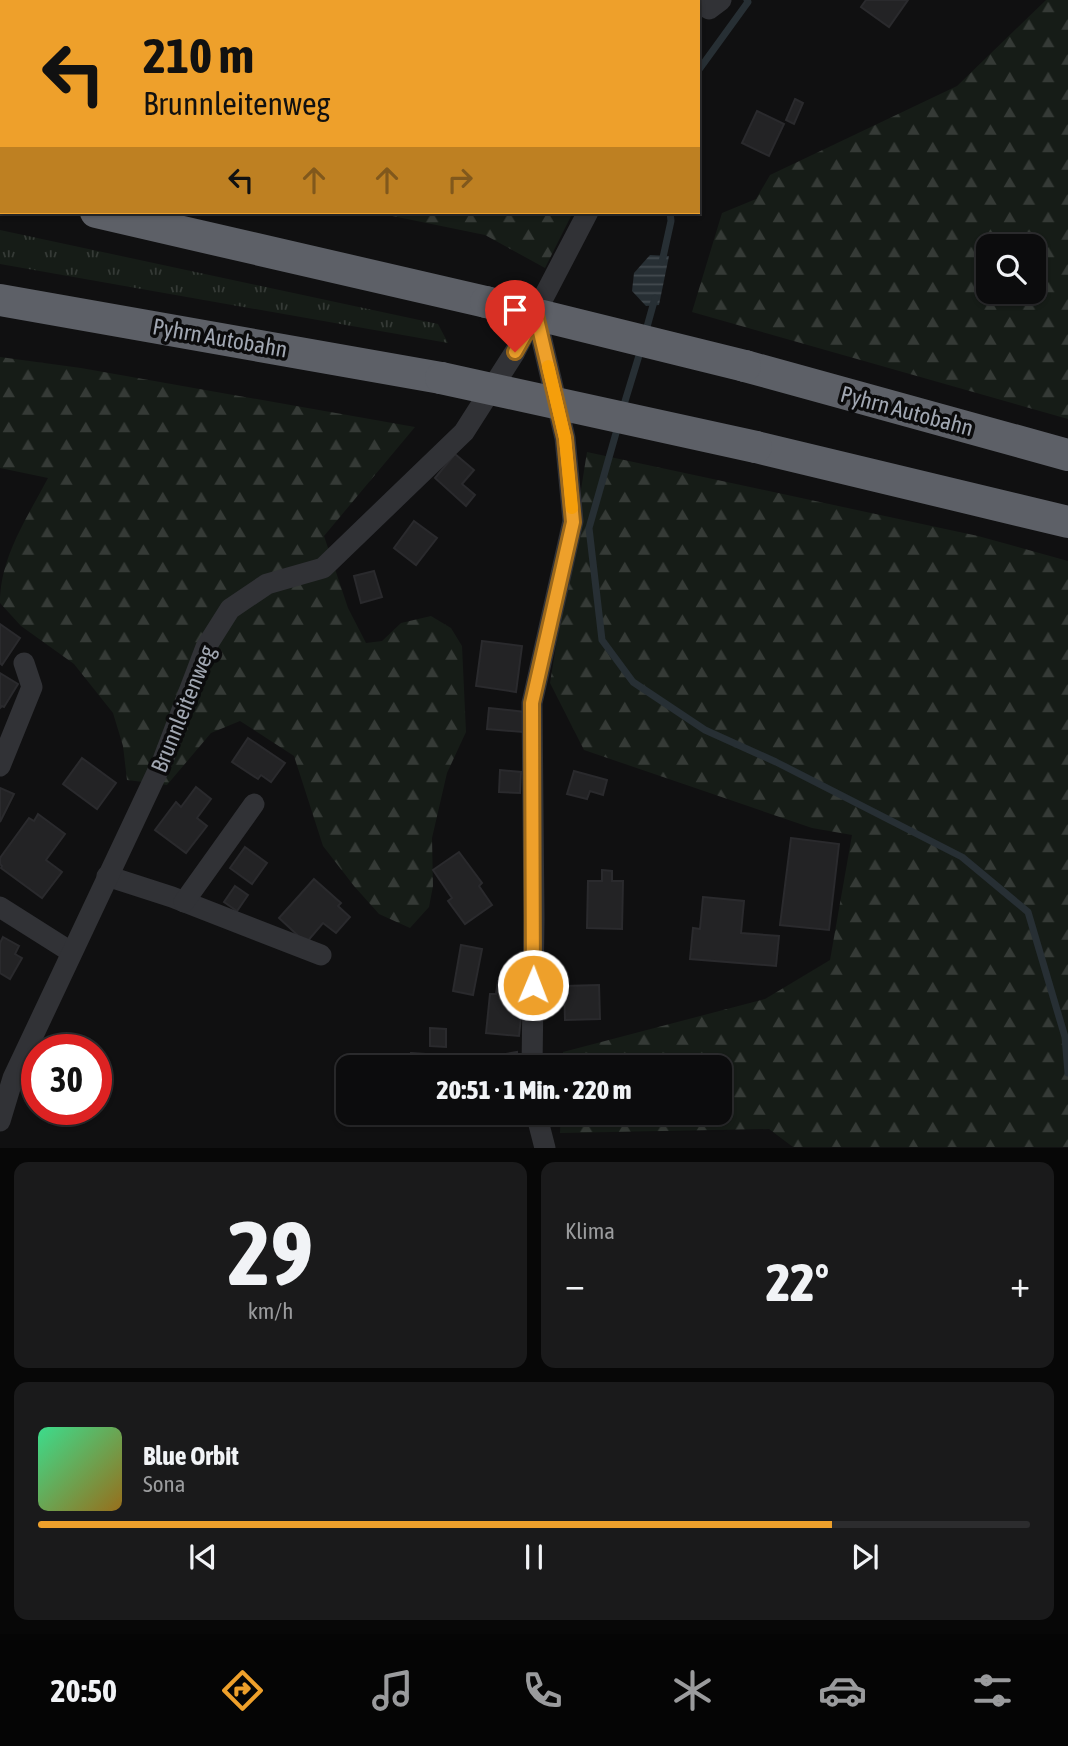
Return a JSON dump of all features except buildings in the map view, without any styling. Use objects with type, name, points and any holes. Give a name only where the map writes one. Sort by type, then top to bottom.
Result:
[{"type":"highway","name":"Pyhrn Autobahn","points":[[105,214],[486,302],[745,366],[1068,455]]},
{"type":"highway","name":"Pyhrn Autobahn","points":[[0,300],[441,378],[756,447],[1068,522]]},
{"type":"street","name":"Brunnleitenweg","points":[[0,1121],[13,1078],[163,760],[206,646],[230,609],[267,584],[323,568],[464,432],[536,315],[587,214]]},
{"type":"street","points":[[532,1055],[532,703],[573,522],[565,438],[536,315]]},
{"type":"street","points":[[0,766],[32,687],[24,663]]},
{"type":"street","points":[[184,902],[254,804]]},
{"type":"street","points":[[107,876],[184,902],[321,955]]},
{"type":"street","points":[[0,907],[71,952]]},
{"type":"street","points":[[539,1125],[545,1147]]},
{"type":"green space","points":[[1046,0],[1068,0],[1068,419],[692,312],[722,213],[756,199],[770,175],[957,86]]},
{"type":"green space","points":[[383,214],[572,214],[545,268],[485,235]]},
{"type":"green space","points":[[0,230],[438,324],[448,343],[0,264]]},
{"type":"green space","points":[[0,357],[81,368],[415,427],[324,536],[348,608],[366,643],[382,641],[401,623],[431,616],[451,628],[462,646],[466,732],[447,773],[432,838],[433,886],[429,907],[410,928],[379,914],[323,846],[294,756],[240,721],[211,733],[167,785],[127,780],[123,746],[113,713],[74,664],[21,626],[0,603],[1,586],[10,554],[48,478],[0,468]]},
{"type":"green space","points":[[587,452],[978,536],[1068,561],[1068,1147],[793,1147],[769,1129],[560,1133],[560,1125],[732,1125],[732,1055],[563,1055],[563,1052],[765,999],[830,960],[852,835],[812,828],[584,750],[550,683]]},
{"type":"shaded area","points":[[650,255],[669,256],[659,305],[646,306],[632,291],[634,273]]},
{"type":"waterway","points":[[700,68],[747,0]]},
{"type":"waterway","points":[[662,262],[670,214]]},
{"type":"waterway","points":[[645,334],[655,298]]},
{"type":"waterway","points":[[622,411],[641,349]]},
{"type":"waterway","points":[[618,426],[589,528],[602,640],[633,682],[705,730],[776,762],[962,857],[1028,912],[1065,1037],[1068,1073]]},
{"type":"slow traffic","points":[[548,366],[565,438],[572,508]]},
{"type":"route","points":[[515,352],[536,315],[565,438],[573,522],[532,703],[533,985]]}]
